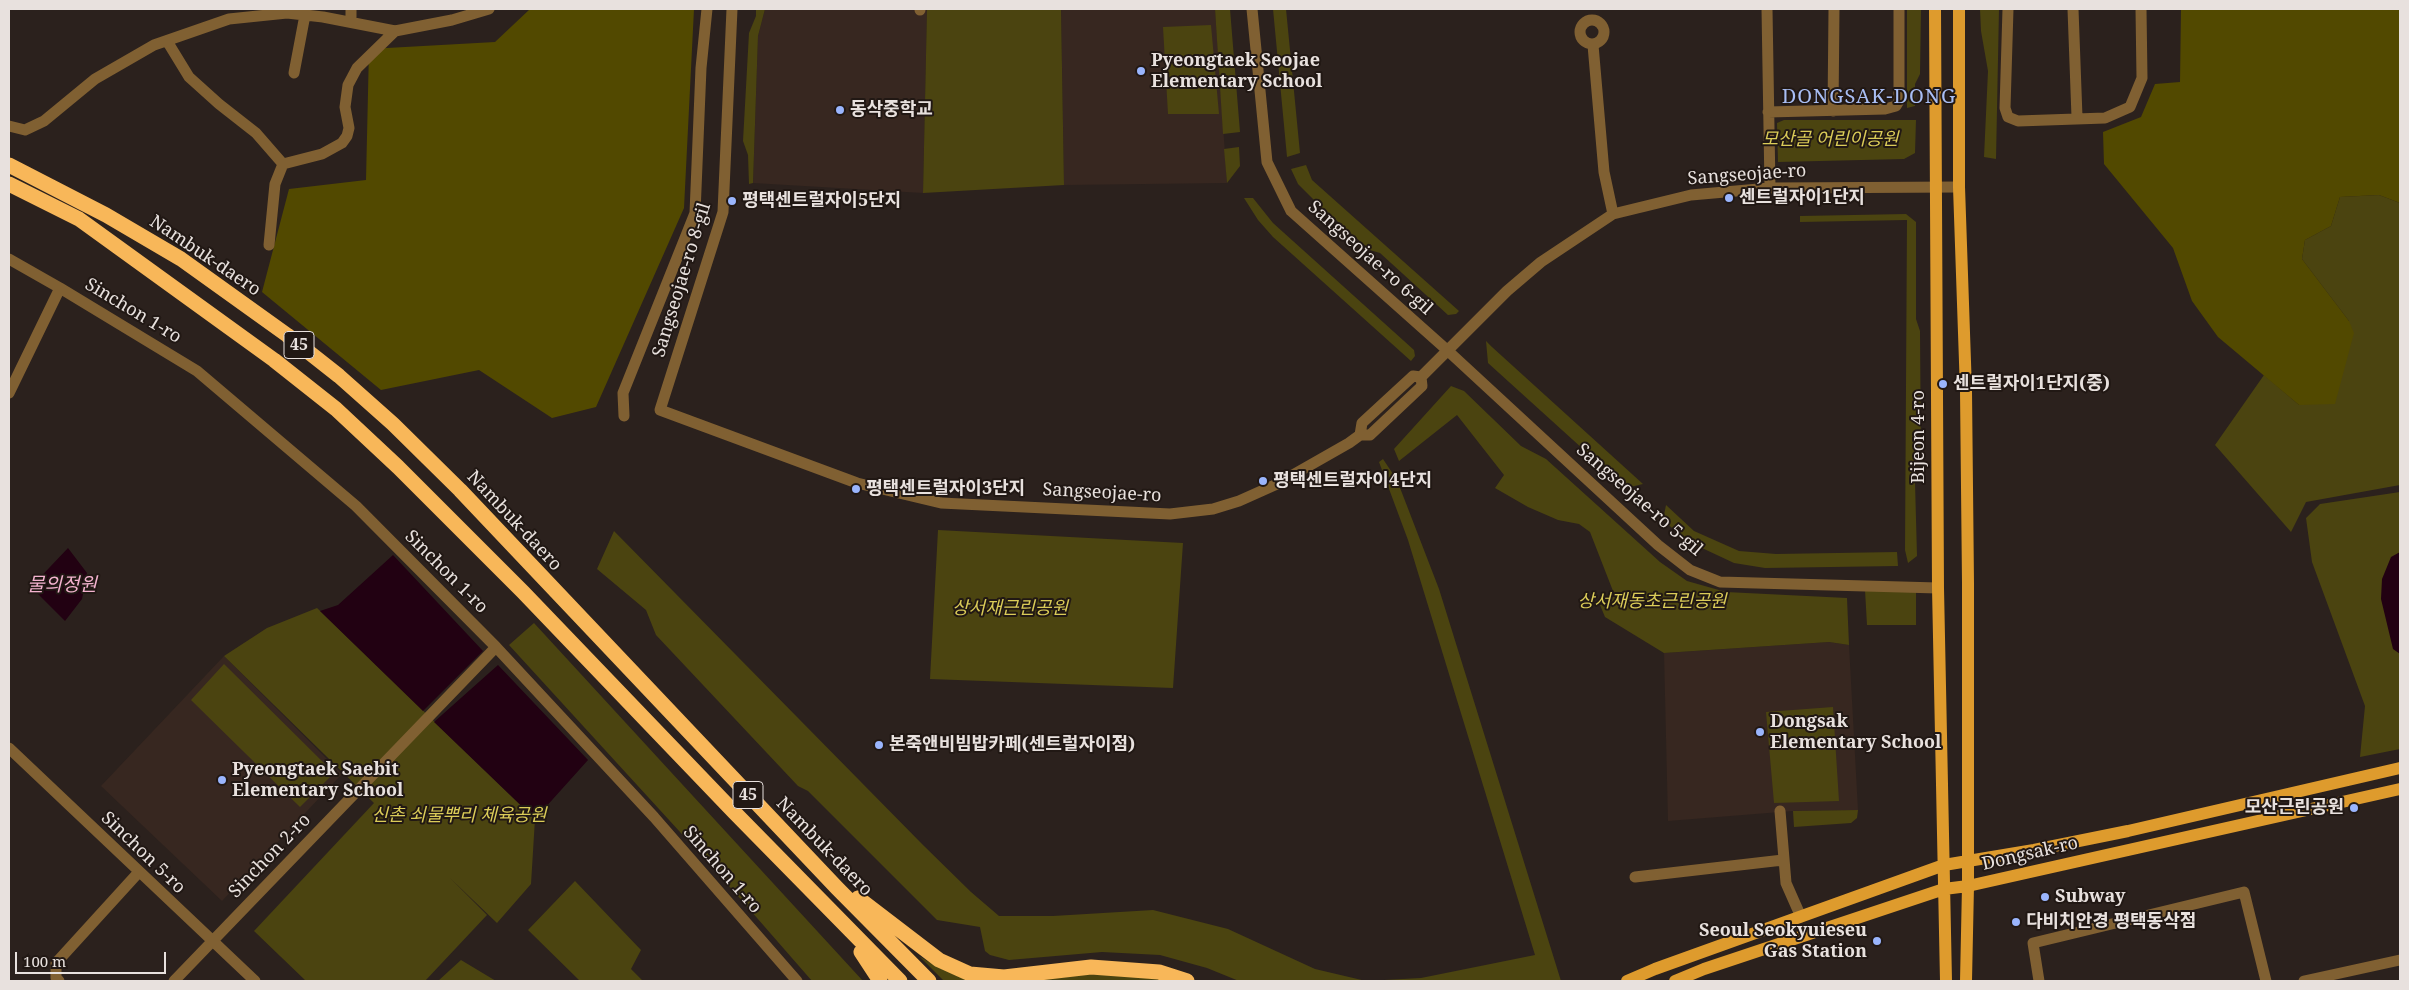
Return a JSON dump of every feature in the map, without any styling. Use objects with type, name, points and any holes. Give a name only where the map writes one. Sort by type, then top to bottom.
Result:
[{"type":"highway","points":[[9,159],[26,174]]},
{"type":"highway","name":"Nambuk-daero","points":[[9,165],[106,215],[181,259],[287,335],[339,376],[393,424],[466,497],[837,888],[929,981]]},
{"type":"highway","name":"45","points":[[9,184],[79,219],[274,360],[336,409],[398,467],[516,585],[720,798],[900,981]]},
{"type":"highway","points":[[9,192],[18,196],[37,198]]},
{"type":"highway","points":[[837,888],[860,899],[939,960],[970,974],[1004,977],[1091,967],[1160,972],[1187,981]]},
{"type":"highway","points":[[829,908],[880,981]]},
{"type":"main road","name":"Bijeon 4-ro","points":[[1935,9],[1934,187],[1938,588],[1946,981]]},
{"type":"main road","points":[[1959,9],[1958,187],[1966,391],[1968,861],[1966,981]]},
{"type":"main road","name":"Dongsak-ro","points":[[1627,981],[1655,969],[1944,865],[2034,850],[2128,831],[2400,768]]},
{"type":"main road","name":"Dongsak-ro","points":[[1675,981],[1704,969],[1944,889],[1968,886],[2400,789]]},
{"type":"street","points":[[351,9],[351,22]]},
{"type":"street","points":[[9,126],[25,130],[44,121],[95,79],[154,45],[229,19],[287,13],[351,22],[394,31],[452,20],[488,9]]},
{"type":"street","points":[[624,416],[622,393],[695,213],[701,68],[707,9]]},
{"type":"street","name":"Sangseojae-ro 8-gil","points":[[660,410],[723,212],[732,9]]},
{"type":"street","name":"Sangseojae-ro 6-gil","points":[[1252,9],[1268,162],[1292,212],[1447,350]]},
{"type":"street","points":[[1767,9],[1770,188]]},
{"type":"street","points":[[1833,111],[1834,9]]},
{"type":"street","points":[[1768,112],[1885,109],[1896,106],[1899,101],[1899,9]]},
{"type":"street","points":[[2008,9],[2005,108],[2008,117],[2018,121],[2077,117],[2105,118],[2130,107],[2142,78],[2141,9]]},
{"type":"street","points":[[2073,9],[2077,117]]},
{"type":"street","points":[[1593,14],[1601,23],[1605,35],[1600,42],[1592,45],[1585,42],[1580,32],[1593,14]]},
{"type":"street","points":[[294,73],[305,15]]},
{"type":"street","points":[[283,164],[322,154],[342,142],[350,128],[345,107],[348,85],[358,68],[394,31]]},
{"type":"street","points":[[167,41],[190,77],[219,104],[256,132],[283,164]]},
{"type":"street","points":[[1592,45],[1604,172],[1613,214]]},
{"type":"street","points":[[269,245],[275,184],[283,164]]},
{"type":"street","name":"Sangseojae-ro","points":[[660,410],[857,483],[909,497],[941,503],[1170,514],[1212,509],[1239,501],[1277,484],[1349,444],[1360,435],[1370,435],[1422,386],[1421,377],[1507,291],[1541,262],[1613,214],[1691,195],[1770,188],[1958,187]]},
{"type":"street","name":"Sinchon 1-ro","points":[[9,259],[197,371],[356,506],[496,647],[654,817],[797,981]]},
{"type":"street","points":[[9,393],[60,288]]},
{"type":"street","name":"Sangseojae-ro 5-gil","points":[[1447,350],[1658,544],[1690,570],[1720,582],[1938,588]]},
{"type":"street","name":"Sinchon 2-ro","points":[[174,981],[496,647]]},
{"type":"street","name":"Sinchon 5-ro","points":[[9,748],[138,873],[254,981]]},
{"type":"street","points":[[1780,811],[1786,883],[1801,917]]},
{"type":"street","points":[[1635,877],[1783,860]]},
{"type":"street","points":[[59,981],[56,978],[56,964],[138,873]]},
{"type":"street","points":[[2039,981],[2033,943],[2244,892],[2266,981]]},
{"type":"street","points":[[2304,981],[2400,960]]},
{"type":"shaded area","points":[[530,9],[694,9],[684,208],[596,407],[552,418],[479,370],[381,390],[262,292],[289,189],[366,180],[369,49],[495,42]]},
{"type":"shaded area","name":"동삭중학교","points":[[765,9],[927,10],[923,193],[753,183],[758,36]]},
{"type":"shaded area","name":"Pyeongtaek Seojae Elementary School","points":[[1061,9],[1215,9],[1227,183],[1064,185]]},
{"type":"shaded area","points":[[2181,9],[2400,9],[2400,203],[2379,195],[2340,197],[2331,226],[2305,240],[2302,259],[2349,321],[2354,333],[2335,404],[2299,405],[2218,337],[2192,301],[2173,248],[2104,164],[2103,132],[2141,117],[2155,84],[2180,82]]},
{"type":"shaded area","name":"Dongsak Elementary School","points":[[1829,642],[1849,645],[1858,810],[1793,811],[1668,821],[1664,653]]},
{"type":"shaded area","name":"Pyeongtaek Saebit Elementary School","points":[[224,656],[342,774],[222,901],[101,786]]},
{"type":"green space","points":[[756,9],[765,9],[758,36],[753,183],[749,184],[748,155],[743,141],[749,33],[756,16]]},
{"type":"green space","points":[[927,9],[1061,9],[1064,185],[923,193]]},
{"type":"green space","points":[[1215,9],[1230,9],[1240,132],[1223,134]]},
{"type":"green space","points":[[1273,9],[1286,9],[1300,153],[1287,157]]},
{"type":"green space","points":[[1907,9],[1921,9],[1920,74],[1915,84],[1915,106],[1907,108]]},
{"type":"green space","points":[[1980,9],[1999,9],[1996,159],[1984,157],[1988,71],[1981,31]]},
{"type":"green space","points":[[1211,25],[1219,114],[1168,114],[1163,27]]},
{"type":"green space","name":"모산골 어린이공원","points":[[1784,120],[1916,120],[1915,153],[1904,159],[1778,162],[1777,123]]},
{"type":"green space","points":[[1239,147],[1240,166],[1227,183],[1224,149]]},
{"type":"green space","points":[[1306,165],[1312,180],[1459,311],[1456,314],[1448,315],[1380,253],[1370,250],[1320,206],[1298,184],[1291,169]]},
{"type":"green space","points":[[2379,195],[2400,203],[2400,485],[2306,502],[2291,532],[2215,445],[2264,375],[2299,405],[2349,321],[2302,259],[2305,240],[2331,226],[2340,197]]},
{"type":"green space","points":[[1244,198],[1253,198],[1273,223],[1414,350],[1415,356],[1411,361],[1273,237],[1258,220]]},
{"type":"green space","points":[[1906,214],[1916,222],[1916,319],[1920,331],[1921,462],[1915,482],[1917,556],[1908,563],[1905,550],[1907,220],[1800,222],[1800,216]]},
{"type":"green space","points":[[1486,341],[1643,484],[1626,488],[1488,363]]},
{"type":"green space","name":"상서재동초근린공원","points":[[1451,386],[1464,391],[1521,446],[1546,459],[1660,562],[1687,581],[1726,592],[1847,598],[1849,645],[1829,642],[1664,653],[1605,617],[1600,605],[1611,601],[1613,591],[1590,532],[1579,524],[1558,520],[1528,507],[1495,488],[1504,475],[1457,415],[1399,461],[1394,449]]},
{"type":"green space","points":[[1383,459],[1397,480],[1439,589],[1561,981],[1366,981],[1421,978],[1535,955],[1408,540],[1379,462]]},
{"type":"green space","points":[[2400,492],[2400,749],[2360,757],[2365,706],[2312,562],[2306,518],[2320,504]]},
{"type":"green space","points":[[1666,505],[1694,531],[1739,551],[1776,554],[1897,552],[1898,566],[1765,568],[1734,563],[1687,541],[1663,520]]},
{"type":"green space","name":"상서재근린공원","points":[[938,530],[1183,543],[1173,688],[930,679]]},
{"type":"green space","points":[[614,531],[923,845],[971,892],[999,916],[1053,916],[1153,910],[1228,929],[1315,969],[1366,981],[1239,981],[1207,968],[1160,955],[1102,952],[1009,960],[990,955],[985,951],[980,927],[937,920],[808,791],[798,786],[656,635],[646,610],[597,569]]},
{"type":"green space","points":[[1916,589],[1916,625],[1867,625],[1865,590]]},
{"type":"green space","name":"신촌 쇠물뿌리 체육공원","points":[[317,608],[535,819],[531,884],[497,923],[450,878],[487,915],[425,981],[306,981],[254,931],[374,803],[224,656],[267,628]]},
{"type":"green space","points":[[534,623],[863,981],[812,981],[723,879],[509,645]]},
{"type":"green space","points":[[224,664],[334,773],[300,807],[191,700]]},
{"type":"green space","points":[[1833,707],[1839,801],[1774,803],[1766,712]]},
{"type":"green space","points":[[1858,810],[1857,818],[1851,823],[1794,827],[1793,811]]},
{"type":"green space","points":[[575,881],[641,950],[631,969],[643,981],[580,981],[528,930]]},
{"type":"green space","points":[[919,956],[939,968],[977,981],[944,981]]},
{"type":"green space","points":[[461,960],[496,981],[438,981]]},
{"type":"green space","points":[[1086,974],[1150,977],[1165,981],[1028,981]]},
{"type":"water","name":"물의정원","points":[[68,548],[87,573],[82,599],[65,621],[31,587]]},
{"type":"water","points":[[2400,552],[2400,654],[2393,649],[2381,599],[2382,579],[2391,557]]},
{"type":"water","points":[[393,555],[483,651],[423,711],[320,611],[338,605]]},
{"type":"water","points":[[498,665],[588,760],[535,819],[434,722]]},
{"type":"place","name":"Pyeongtaek Seojae Elementary School","points":[[1141,71]]},
{"type":"place","name":"동삭중학교","points":[[840,110]]},
{"type":"place","name":"센트럴자이1단지","points":[[1729,198]]},
{"type":"place","name":"평택센트럴자이5단지","points":[[732,201]]},
{"type":"place","name":"센트럴자이1단지(중)","points":[[1943,384]]},
{"type":"place","name":"평택센트럴자이4단지","points":[[1263,481]]},
{"type":"place","name":"평택센트럴자이3단지","points":[[856,489]]},
{"type":"place","name":"Dongsak Elementary School","points":[[1760,732]]},
{"type":"place","name":"본죽앤비빔밥카페(센트럴자이점)","points":[[879,745]]},
{"type":"place","name":"Pyeongtaek Saebit Elementary School","points":[[222,780]]},
{"type":"place","name":"모산근린공원","points":[[2354,808]]},
{"type":"place","name":"Subway","points":[[2045,897]]},
{"type":"place","name":"다비치안경 평택동삭점","points":[[2016,922]]},
{"type":"place","name":"Seoul Seokyuieseu Gas Station","points":[[1877,941]]},
{"type":"district","name":"DONGSAK-DONG","points":[[1869,97]]}]
